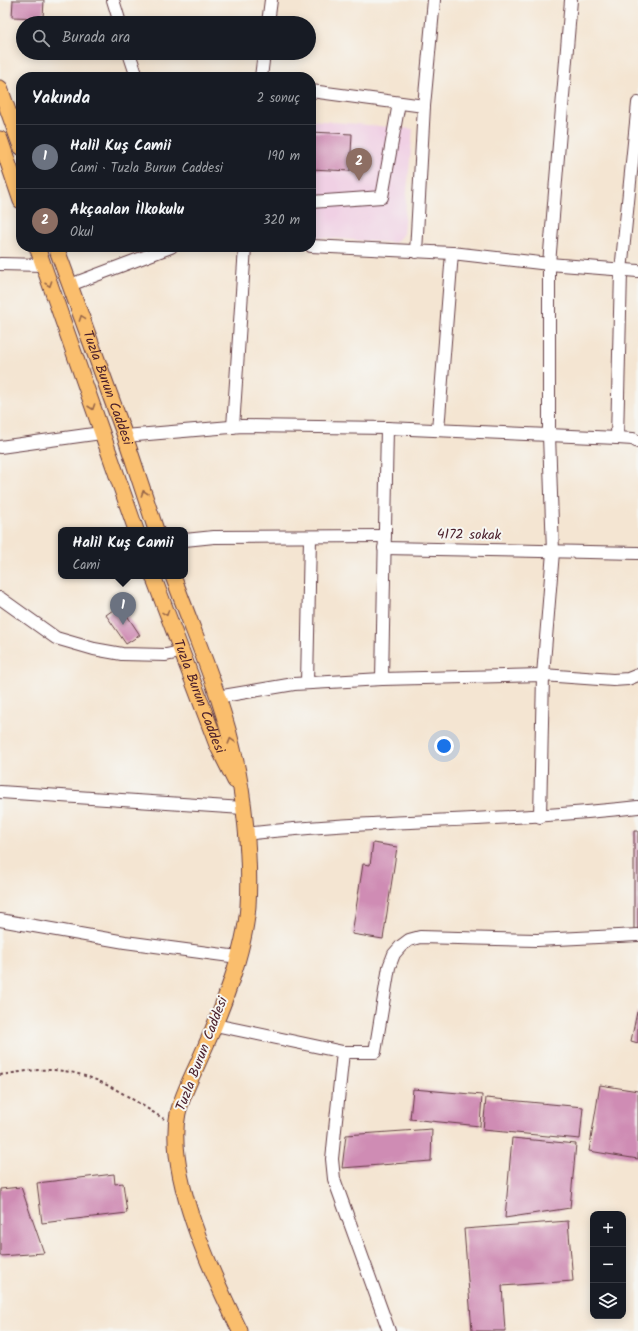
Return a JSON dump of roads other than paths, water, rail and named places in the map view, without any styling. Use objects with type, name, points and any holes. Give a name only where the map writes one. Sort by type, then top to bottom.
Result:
[{"type":"main road","points":[[0,88],[16,134]]},
{"type":"main road","points":[[0,139],[16,186]]},
{"type":"main road","name":"Tuzla Burun Caddesi","points":[[39,252],[135,527]]},
{"type":"main road","name":"Tuzla Burun Caddesi","points":[[58,252],[125,436],[155,527]]},
{"type":"main road","name":"Tuzla Burun Caddesi","points":[[154,579],[180,652],[217,746],[242,800]]},
{"type":"main road","name":"Tuzla Burun Caddesi","points":[[174,579],[217,697],[232,744],[242,800],[248,861],[248,904],[245,930],[238,957],[215,1025],[182,1099],[176,1125],[176,1150],[184,1192],[202,1244],[240,1331]]},
{"type":"street","points":[[113,0],[118,16]]},
{"type":"street","points":[[269,16],[271,0]]},
{"type":"street","points":[[416,252],[424,106],[434,0]]},
{"type":"street","points":[[540,817],[543,675],[553,552],[549,435],[550,264],[571,0]]},
{"type":"street","points":[[131,60],[135,72]]},
{"type":"street","points":[[262,72],[263,60]]},
{"type":"street","points":[[316,92],[424,106]]},
{"type":"street","points":[[316,202],[382,197],[399,103]]},
{"type":"street","points":[[617,438],[621,271],[638,103]]},
{"type":"street","points":[[316,246],[452,254],[621,271],[638,271]]},
{"type":"street","points":[[70,285],[158,252]]},
{"type":"street","points":[[233,427],[245,252]]},
{"type":"street","points":[[438,430],[452,254]]},
{"type":"street","points":[[0,264],[43,265]]},
{"type":"street","points":[[125,436],[233,427],[387,428],[617,438],[633,439],[638,442]]},
{"type":"street","points":[[382,679],[387,428]]},
{"type":"street","points":[[0,447],[101,433]]},
{"type":"street","points":[[188,540],[214,537],[310,538],[385,536]]},
{"type":"street","points":[[307,683],[310,538]]},
{"type":"street","name":"4172 sokak","points":[[384,548],[638,553]]},
{"type":"street","points":[[0,598],[56,638],[94,649],[122,654],[158,655],[180,652]]},
{"type":"street","points":[[217,697],[307,683],[382,679],[543,675],[613,680],[628,679],[638,675]]},
{"type":"street","points":[[0,792],[242,800]]},
{"type":"street","points":[[245,834],[304,827],[540,817],[638,808]]},
{"type":"street","points":[[0,920],[125,942],[238,957]]},
{"type":"street","points":[[215,1025],[343,1052],[375,1052],[389,967],[394,954],[409,940],[420,937],[457,937],[537,940],[638,935]]},
{"type":"street","points":[[343,1052],[332,1158],[334,1179],[389,1331]]},
{"type":"place","name":"Akçaalan İlkokulu","points":[[359,181]]},
{"type":"place","name":"Halil Kuş Camii","points":[[123,625]]}]
